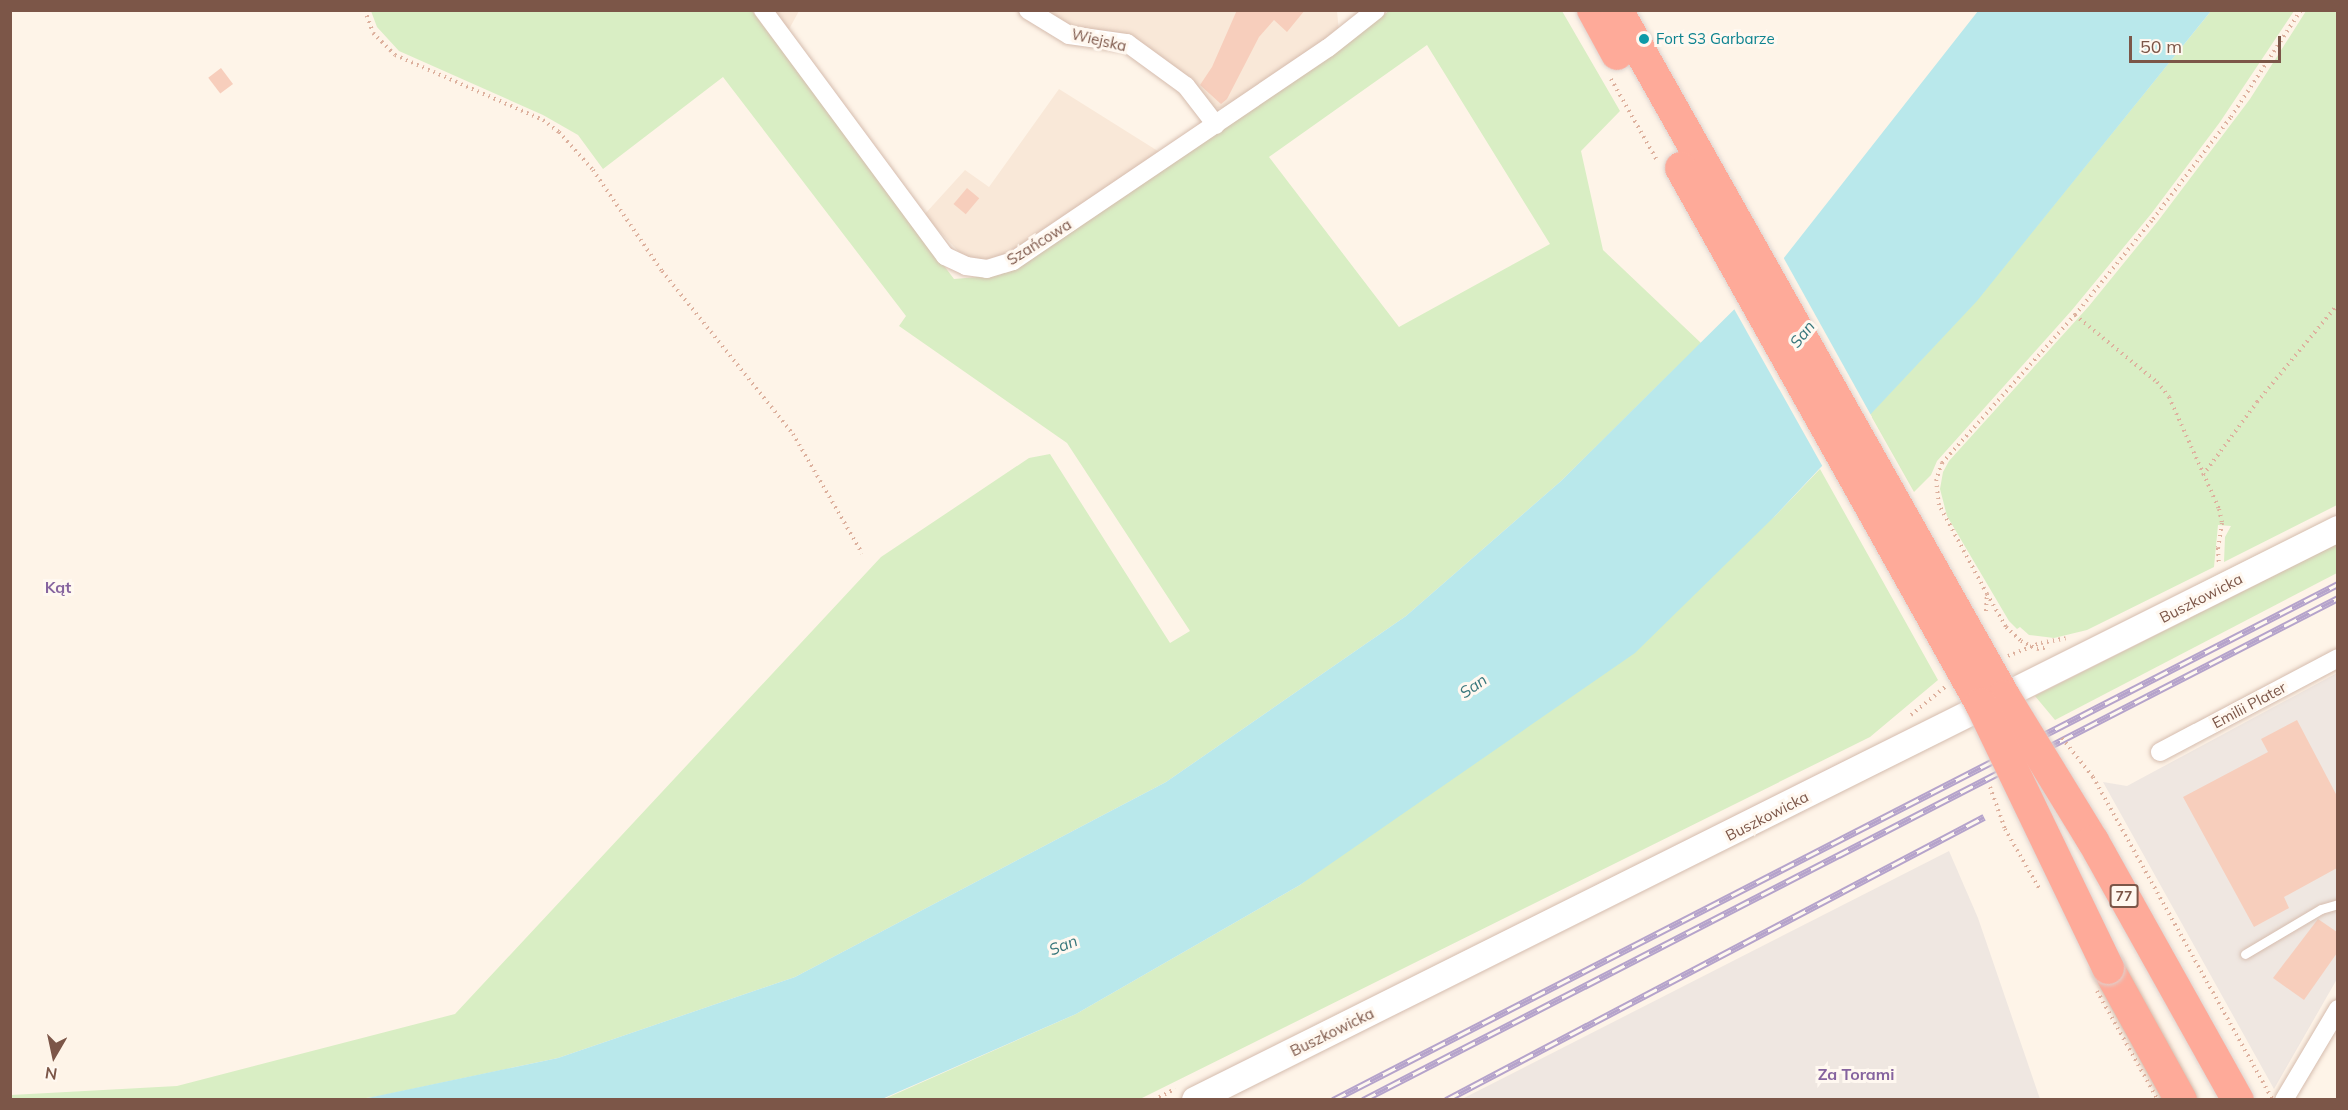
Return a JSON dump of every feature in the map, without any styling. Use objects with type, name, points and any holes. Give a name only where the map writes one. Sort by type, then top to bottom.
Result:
[{"type":"highway","points":[[1593,10],[1981,704],[2108,968],[2181,1100]]},
{"type":"highway","name":"77","points":[[1617,10],[2004,696],[2093,841],[2238,1100]]},
{"type":"street","name":"Szańcowa","points":[[763,10],[945,256],[966,266],[987,269],[1013,261],[1216,125],[1367,13]]},
{"type":"street","name":"Wiejska","points":[[1028,10],[1069,35],[1127,43],[1186,86],[1216,125]]},
{"type":"street","name":"Buszkowicka","points":[[1190,1092],[2227,585],[2337,529]]},
{"type":"street","name":"Emilii Plater","points":[[2160,752],[2337,658]]},
{"type":"street","points":[[2284,1100],[2337,1009]]},
{"type":"lane","points":[[2246,954],[2321,909],[2337,904]]},
{"type":"path","points":[[364,10],[373,33],[395,55],[543,120],[559,132],[593,171],[662,270],[793,435],[862,553]]},
{"type":"path","points":[[1986,616],[1987,594],[1939,505],[1936,489],[1938,472],[1953,449],[2075,315],[2153,219],[2231,117],[2301,10]]},
{"type":"path","points":[[2204,475],[2257,402],[2337,304]]},
{"type":"path","points":[[2075,315],[2157,382],[2169,397],[2204,475],[2222,523],[2218,561],[2227,585]]},
{"type":"path","points":[[1905,720],[1946,686]]},
{"type":"path","points":[[2058,733],[2093,777],[2273,1100]]},
{"type":"path","points":[[1154,1100],[1190,1092]]},
{"type":"shaded area","points":[[773,11],[799,11],[788,31]]},
{"type":"shaded area","points":[[1045,11],[1337,11],[1339,31],[1229,107],[1212,109],[1181,74],[1073,28]]},
{"type":"shaded area","points":[[1059,89],[1161,153],[1021,248],[995,260],[976,262],[961,254],[924,215],[965,170],[989,187]]},
{"type":"shaded area","points":[[2337,673],[2337,979],[2274,1089],[2103,782],[2127,786]]},
{"type":"shaded area","points":[[1949,851],[1978,918],[2040,1099],[1462,1099]]},
{"type":"green space","points":[[371,11],[752,11],[954,279],[1000,275],[1239,117],[1389,11],[1562,11],[1620,111],[1581,151],[1603,250],[1701,343],[1561,481],[1406,616],[1166,782],[795,977],[558,1058],[374,1097],[358,1099],[11,1100],[11,1095],[177,1086],[455,1014],[881,557],[1029,458],[1050,454],[1170,643],[1190,631],[1067,443],[899,326],[906,316],[723,77],[603,169],[578,135],[543,115],[399,51],[377,27]],"holes":[[[1427,45],[1550,244],[1399,327],[1269,157]]]},
{"type":"green space","points":[[2211,11],[2294,11],[2220,122],[2151,214],[2072,310],[1937,461],[1931,475],[1914,492],[1870,414],[1977,300]]},
{"type":"green space","points":[[2306,11],[2337,11],[2337,505],[2224,562],[2225,537],[2231,526],[2218,525],[2214,567],[2087,630],[2054,638],[2029,635],[2020,627],[2017,629],[2009,621],[1947,516],[1940,489],[1943,472],[1949,461],[2089,306],[2158,221],[2250,99]]},
{"type":"green space","points":[[1820,469],[1938,680],[1870,737],[1140,1099],[882,1100],[1076,1014],[1300,885],[1775,516]]},
{"type":"green space","points":[[2337,544],[2337,573],[2055,720],[2035,696]]},
{"type":"water","name":"San","points":[[1978,11],[2211,11],[1977,301],[1775,516],[1635,653],[1300,885],[1076,1014],[882,1099],[358,1100],[558,1058],[795,977],[1166,782],[1406,616],[1561,481],[1776,268]]},
{"type":"pier","points":[[1782,255],[1872,417],[1824,469],[1733,307]]},
{"type":"building","points":[[1237,10],[1305,10],[1287,32],[1274,20],[1259,37],[1227,99],[1221,104],[1200,85],[1212,67]]},
{"type":"building","points":[[221,68],[233,84],[220,94],[208,78]]},
{"type":"building","points":[[967,188],[979,198],[966,214],[954,204]]},
{"type":"building","points":[[2297,720],[2337,796],[2337,868],[2284,897],[2289,908],[2254,927],[2183,797],[2268,752],[2261,739]]},
{"type":"building","points":[[2318,919],[2337,932],[2337,953],[2304,1000],[2273,978]]},
{"type":"railway","points":[[1333,1100],[2338,584]]},
{"type":"railway","points":[[1363,1100],[2338,598]]},
{"type":"railway","points":[[1446,1100],[1984,817]]},
{"type":"place","name":"Fort S3 Garbarze","points":[[1644,39]]},
{"type":"district","name":"Kąt","points":[[58,587]]},
{"type":"district","name":"Za Torami","points":[[1856,1074]]}]
